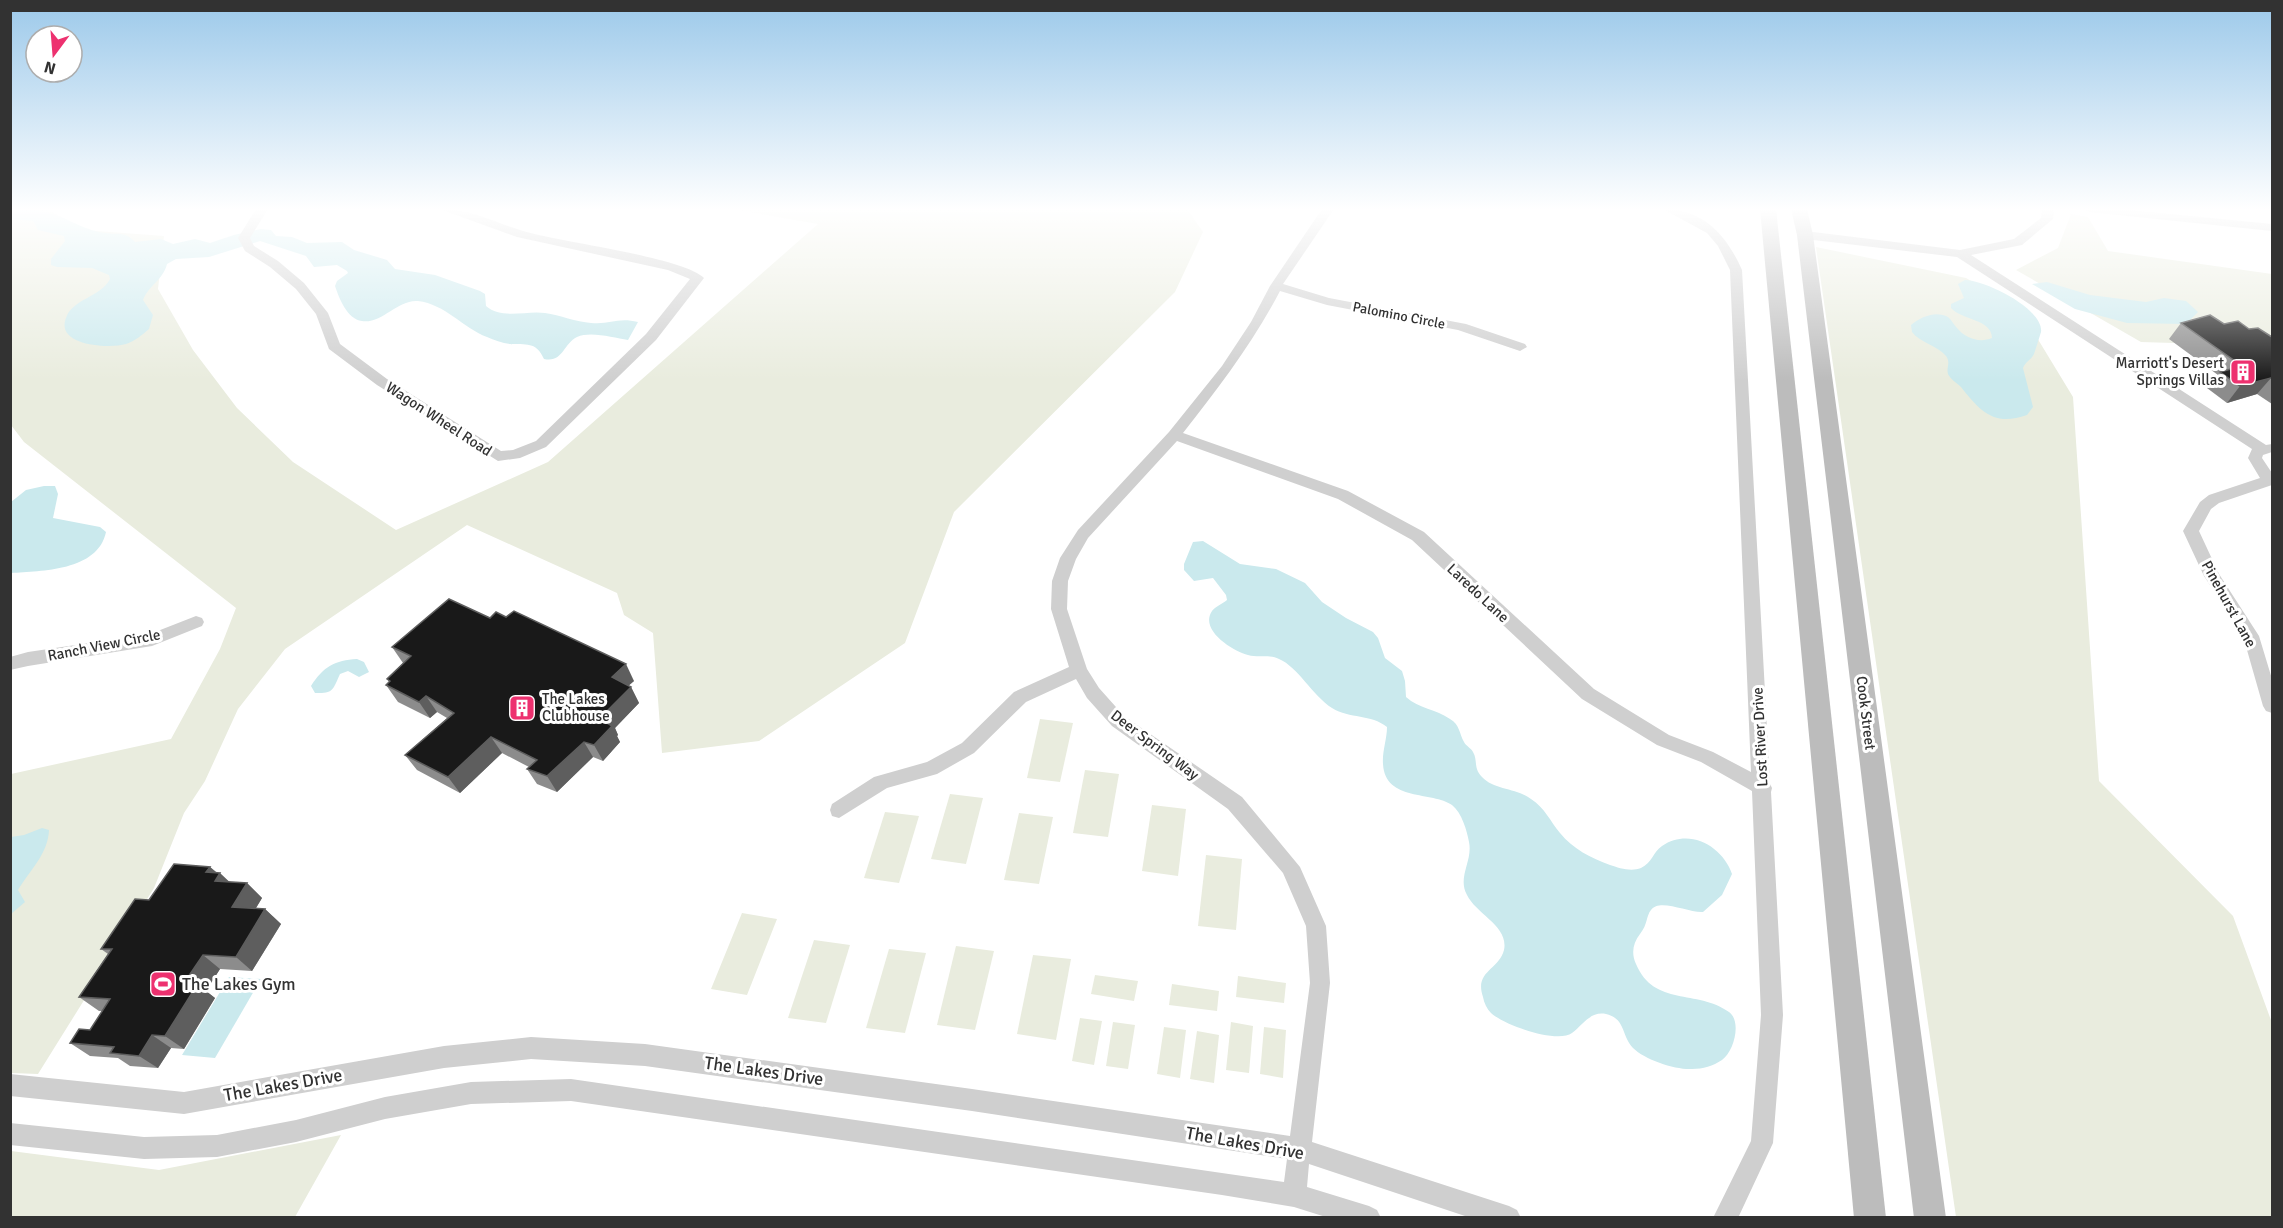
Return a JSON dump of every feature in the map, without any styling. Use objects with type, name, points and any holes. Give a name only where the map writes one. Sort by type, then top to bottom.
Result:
[{"type":"main road","points":[[1774,266],[1869,1218]]},
{"type":"main road","name":"Cook Street","points":[[1809,266],[1930,1218]]},
{"type":"street","name":"Wagon Wheel Road","points":[[277,266],[300,286],[322,313],[334,346],[382,382],[498,456],[515,455],[541,444],[651,337],[698,278],[669,266]]},
{"type":"street","name":"Deer Spring Way","points":[[1289,266],[1227,369],[1174,435],[1083,534],[1068,558],[1060,581],[1059,609],[1079,670],[1093,693],[1118,721],[1235,804],[1290,867],[1316,926],[1320,983],[1294,1195]]},
{"type":"street","name":"Lost River Drive","points":[[1725,1218],[1762,1143],[1772,1015],[1763,788],[1734,266]]},
{"type":"street","points":[[1981,266],[2268,448]]},
{"type":"street","name":"Palomino Circle","points":[[1276,286],[1327,301],[1461,327],[1520,347]]},
{"type":"street","name":"Laredo Lane","points":[[1174,435],[1343,495],[1418,536],[1588,694],[1663,740],[1707,757],[1763,788]]},
{"type":"street","points":[[2268,448],[2257,453],[2255,458],[2257,465],[2272,479]]},
{"type":"street","name":"Pinehurst Lane","points":[[2272,479],[2214,499],[2205,506],[2191,531],[2212,576],[2251,636],[2272,706]]},
{"type":"street","name":"Ranch View Circle","points":[[10,664],[152,639],[196,622]]},
{"type":"street","points":[[839,810],[881,782],[931,769],[968,748],[1020,697],[1079,670]]},
{"type":"street","name":"The Lakes Drive","points":[[10,1085],[184,1103],[444,1057],[531,1048],[656,1057],[972,1100],[1298,1149],[1509,1218]]},
{"type":"street","points":[[10,1134],[144,1148],[217,1146],[296,1131],[385,1108],[471,1093],[571,1090],[1294,1195],[1368,1218]]},
{"type":"shaded area","points":[[11,266],[161,266],[158,289],[193,350],[237,408],[293,462],[396,530],[548,462],[770,266],[1187,266],[1175,292],[954,512],[905,643],[759,741],[662,753],[653,633],[624,615],[617,593],[467,525],[285,649],[238,709],[205,781],[184,813],[154,888],[38,1074],[11,1073],[11,774],[171,739],[220,649],[236,608],[24,442],[11,425]]},
{"type":"shaded area","points":[[1819,266],[1909,266],[1966,278],[2019,308],[2073,397],[2099,781],[2233,916],[2272,1023],[2272,1217],[1956,1217]]},
{"type":"shaded area","points":[[2023,266],[2217,266],[2272,274],[2272,346],[2141,342],[2016,270]]},
{"type":"shaded area","points":[[1040,719],[1073,723],[1060,782],[1027,778]]},
{"type":"shaded area","points":[[1085,770],[1119,774],[1108,837],[1073,833]]},
{"type":"shaded area","points":[[950,794],[983,798],[966,864],[931,859]]},
{"type":"shaded area","points":[[1152,805],[1186,809],[1178,876],[1142,871]]},
{"type":"shaded area","points":[[885,812],[919,816],[899,883],[864,878]]},
{"type":"shaded area","points":[[1019,813],[1053,817],[1039,884],[1004,880]]},
{"type":"shaded area","points":[[1206,855],[1242,859],[1236,930],[1198,926]]},
{"type":"shaded area","points":[[742,913],[777,919],[747,995],[711,989]]},
{"type":"shaded area","points":[[814,940],[850,945],[826,1023],[788,1018]]},
{"type":"shaded area","points":[[956,946],[994,951],[975,1030],[937,1025]]},
{"type":"shaded area","points":[[889,949],[926,953],[905,1033],[866,1028]]},
{"type":"shaded area","points":[[1033,955],[1071,959],[1056,1040],[1017,1034]]},
{"type":"shaded area","points":[[1095,975],[1138,981],[1134,1001],[1091,994]]},
{"type":"shaded area","points":[[1238,976],[1286,983],[1284,1003],[1236,997]]},
{"type":"shaded area","points":[[1172,984],[1219,991],[1217,1011],[1169,1005]]},
{"type":"shaded area","points":[[1080,1018],[1102,1021],[1094,1065],[1072,1061]]},
{"type":"shaded area","points":[[1113,1022],[1135,1025],[1128,1069],[1106,1066]]},
{"type":"shaded area","points":[[1231,1022],[1253,1026],[1249,1073],[1226,1070]]},
{"type":"shaded area","points":[[1164,1027],[1186,1030],[1180,1078],[1157,1074]]},
{"type":"shaded area","points":[[1264,1027],[1286,1030],[1283,1078],[1260,1074]]},
{"type":"shaded area","points":[[1197,1031],[1219,1035],[1214,1083],[1190,1079]]},
{"type":"shaded area","points":[[341,1135],[295,1217],[11,1217],[11,1151],[159,1170]]},
{"type":"water","points":[[55,266],[166,266],[143,300],[153,315],[149,329],[126,344],[108,346],[86,343],[68,335],[65,327],[69,312],[74,306],[100,290],[110,279],[109,275],[92,268]]},
{"type":"water","points":[[339,266],[393,266],[395,269],[435,275],[480,291],[485,294],[486,306],[499,313],[538,312],[591,323],[624,320],[638,322],[628,340],[583,335],[572,340],[559,356],[544,359],[534,347],[526,344],[507,344],[492,339],[428,303],[411,301],[376,319],[362,321],[357,319],[341,302],[335,286],[337,281],[348,273]]},
{"type":"water","points":[[1965,280],[1986,285],[2012,297],[2024,305],[2039,323],[2041,332],[2035,353],[2023,368],[2033,407],[2027,415],[2005,419],[1989,415],[1982,410],[1949,376],[1946,356],[1912,332],[1911,325],[1915,322],[1928,315],[1938,314],[1948,317],[1961,332],[1969,337],[1978,340],[1992,338],[1991,332],[1982,323],[1951,308],[1951,304],[1964,298],[1958,284]]},
{"type":"water","points":[[2047,282],[2090,295],[2146,302],[2164,298],[2186,301],[2198,312],[2186,324],[2127,323],[2075,309],[2032,284]]},
{"type":"water","points":[[55,486],[58,494],[53,518],[100,527],[106,532],[101,545],[92,555],[80,562],[52,569],[11,573],[11,502],[26,490]]},
{"type":"water","points":[[1203,541],[1240,564],[1276,569],[1305,583],[1322,602],[1373,632],[1378,638],[1385,658],[1402,671],[1406,697],[1416,704],[1445,716],[1456,724],[1464,742],[1473,752],[1482,777],[1493,784],[1525,795],[1536,803],[1565,839],[1583,852],[1610,865],[1629,870],[1641,868],[1648,863],[1656,851],[1673,841],[1694,839],[1713,848],[1728,864],[1732,874],[1722,895],[1703,912],[1661,905],[1655,907],[1649,912],[1633,952],[1634,960],[1644,977],[1654,986],[1677,996],[1717,1005],[1733,1016],[1735,1036],[1726,1056],[1719,1062],[1704,1068],[1678,1068],[1653,1060],[1638,1052],[1629,1043],[1617,1020],[1606,1014],[1595,1015],[1587,1019],[1572,1033],[1555,1036],[1518,1028],[1491,1013],[1484,1001],[1482,982],[1484,976],[1501,957],[1504,942],[1497,927],[1471,902],[1464,888],[1464,875],[1470,849],[1459,813],[1452,805],[1444,801],[1411,794],[1392,784],[1386,776],[1383,764],[1387,727],[1374,720],[1346,714],[1332,708],[1292,668],[1279,659],[1248,655],[1220,639],[1210,625],[1209,618],[1214,609],[1227,600],[1226,595],[1213,578],[1194,581],[1184,570],[1184,564],[1193,542]]},
{"type":"water","points":[[357,659],[364,662],[369,672],[359,677],[348,671],[340,674],[332,690],[326,693],[315,693],[311,686],[325,669],[342,661]]},
{"type":"water","points":[[42,828],[49,830],[48,839],[38,862],[18,890],[25,902],[11,914],[11,837]]},
{"type":"water","points":[[229,977],[261,979],[215,1058],[182,1055]]},
{"type":"building","points":[[2210,315],[2224,324],[2238,321],[2249,329],[2258,328],[2272,337],[2272,378],[2240,386],[2220,372],[2242,366],[2181,323]]},
{"type":"building","name":"The Lakes Clubhouse","points":[[449,599],[490,618],[496,612],[506,617],[514,611],[626,664],[612,677],[631,687],[603,715],[610,719],[607,723],[612,726],[594,745],[584,742],[547,776],[527,769],[537,760],[491,737],[448,777],[405,755],[454,713],[426,696],[419,702],[386,685],[390,681],[387,679],[411,656],[392,647]]},
{"type":"building","name":"The Lakes Gym","points":[[174,864],[210,867],[206,872],[220,873],[215,881],[247,883],[232,907],[265,909],[236,957],[203,955],[184,983],[197,985],[165,1036],[152,1035],[139,1056],[110,1053],[114,1047],[70,1043],[79,1029],[90,1030],[110,999],[79,997],[112,949],[101,949],[135,899],[149,900]]},
{"type":"place","name":"Marriott's Desert Springs Villas","points":[[2243,372]]},
{"type":"place","name":"The Lakes Clubhouse","points":[[522,708]]},
{"type":"place","name":"The Lakes Gym","points":[[163,984]]}]
